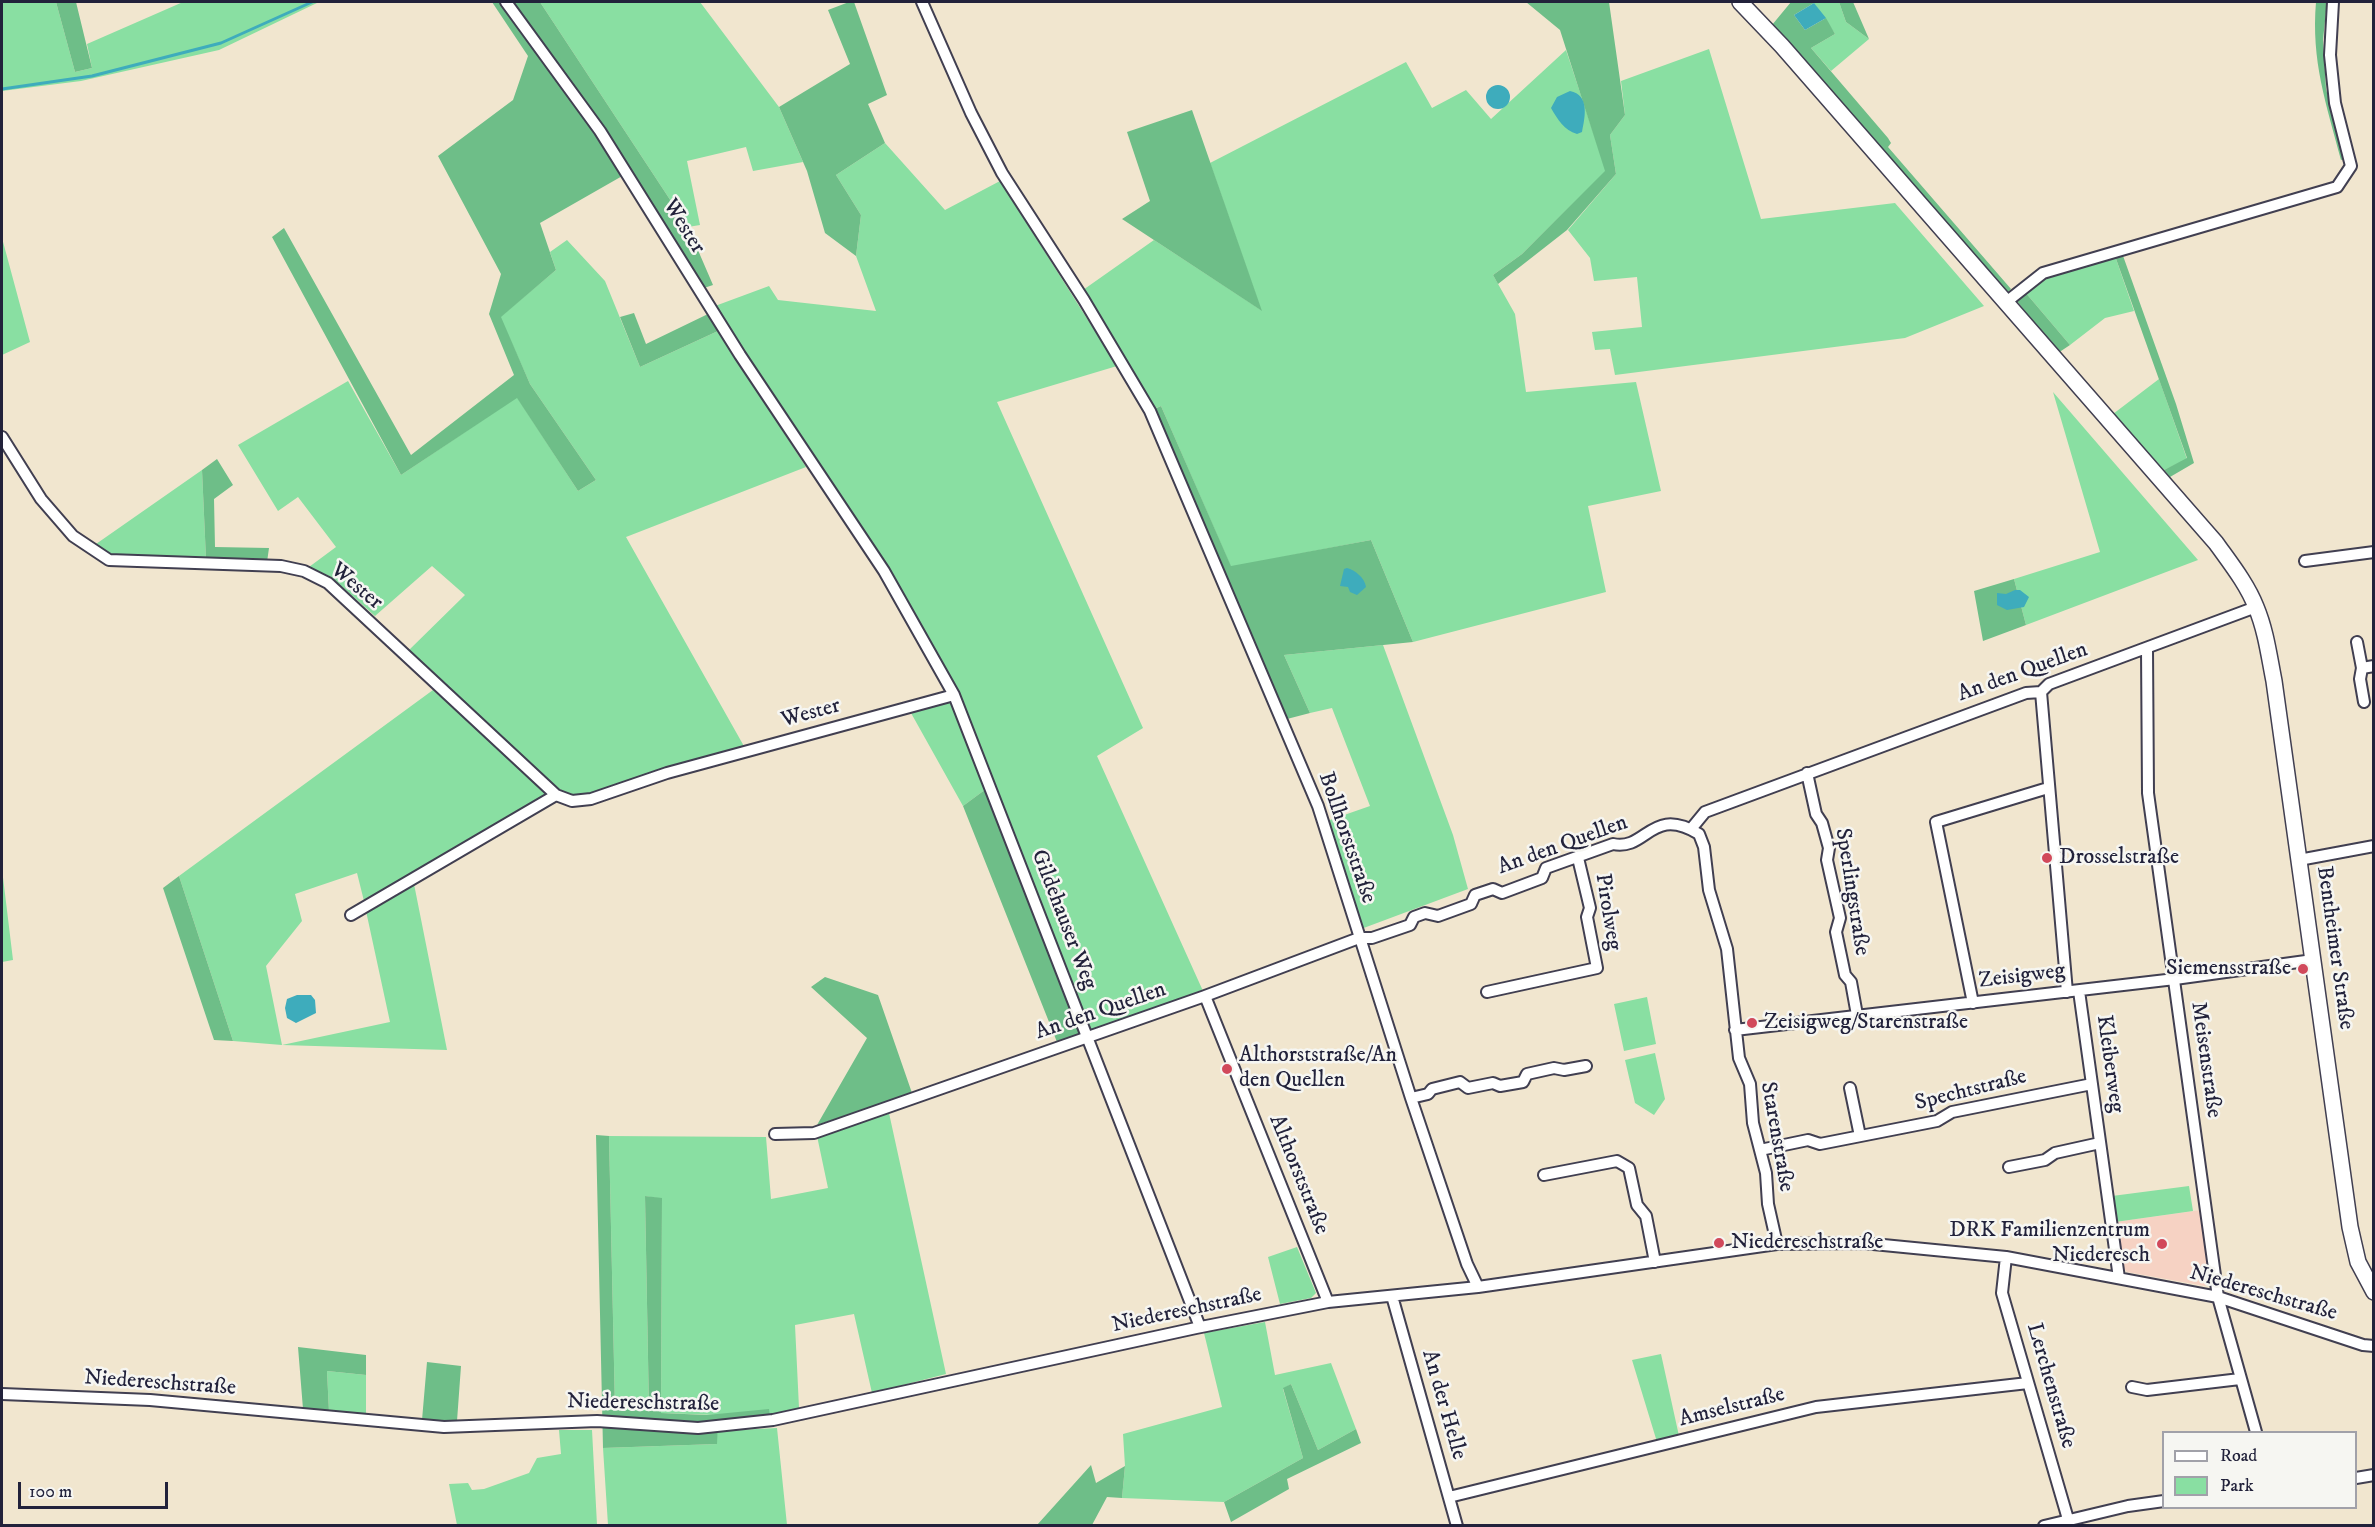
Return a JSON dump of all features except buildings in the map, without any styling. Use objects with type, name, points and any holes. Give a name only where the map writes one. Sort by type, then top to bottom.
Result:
[{"type":"main road","name":"Bentheimer Straße","points":[[1740,2],[1833,104],[2216,543],[2240,576],[2256,607],[2266,638],[2274,681],[2350,1227],[2358,1262],[2373,1292]]},
{"type":"street","name":"Wester","points":[[2,437],[41,499],[73,536],[109,561],[281,567],[304,571],[328,583],[556,795],[572,801],[591,799],[667,773],[954,695],[884,571],[740,355],[600,131],[506,2]]},
{"type":"street","name":"Bollhorststraße","points":[[922,2],[971,113],[1002,173],[1084,300],[1149,411],[1318,806],[1359,938],[1467,1264],[1478,1287]]},
{"type":"street","points":[[2005,303],[2043,273],[2337,187],[2351,166],[2335,103],[2330,55],[2333,2]]},
{"type":"street","points":[[2305,561],[2373,552]]},
{"type":"street","name":"An den Quellen","points":[[775,1134],[814,1133],[1205,996],[1359,938],[1372,938],[1410,925],[1414,917],[1425,913],[1438,916],[1471,903],[1475,895],[1493,889],[1502,892],[1542,878],[1546,868],[1613,844],[1623,846],[1641,837],[1648,830],[1663,825],[1676,824],[1691,829],[1705,812],[2026,693],[2041,692],[2049,684],[2256,607]]},
{"type":"street","points":[[2357,642],[2362,668],[2360,679],[2364,702]]},
{"type":"street","name":"Meisenstraße","points":[[2147,649],[2148,793],[2217,1297],[2256,1431]]},
{"type":"street","points":[[2362,668],[2373,666]]},
{"type":"street","points":[[2041,692],[2067,992]]},
{"type":"street","name":"Gildehauser Weg","points":[[954,695],[1200,1327]]},
{"type":"street","name":"Sperlingstraße","points":[[1807,773],[1816,814],[1822,823],[1829,848],[1827,860],[1840,918],[1836,932],[1845,975],[1851,982],[1857,1015]]},
{"type":"street","points":[[1973,1003],[1936,822],[2048,788]]},
{"type":"street","points":[[351,915],[556,795]]},
{"type":"street","name":"Starenstraße","points":[[1691,829],[1699,834],[1704,847],[1709,890],[1727,949],[1734,1030],[1739,1058],[1750,1084],[1753,1123],[1766,1173],[1768,1204],[1777,1244]]},
{"type":"street","points":[[2299,860],[2373,846]]},
{"type":"street","name":"Pirolweg","points":[[1487,992],[1597,968],[1587,917],[1590,908],[1578,858]]},
{"type":"street","name":"Zeisigweg","points":[[1734,1030],[2175,979],[2313,960]]},
{"type":"street","name":"Kleiberweg","points":[[2079,990],[2119,1278]]},
{"type":"street","name":"Althorststraße","points":[[1205,996],[1328,1302]]},
{"type":"street","points":[[1412,1098],[1428,1094],[1432,1089],[1460,1082],[1468,1088],[1493,1083],[1500,1086],[1523,1082],[1527,1074],[1554,1068],[1564,1070],[1586,1066]]},
{"type":"street","name":"Spechtstraße","points":[[1760,1150],[1808,1140],[1820,1144],[1937,1121],[1952,1112],[2092,1084]]},
{"type":"street","points":[[1850,1088],[1860,1136]]},
{"type":"street","name":"Kleiberweg","points":[[2009,1167],[2045,1160],[2055,1153],[2100,1143]]},
{"type":"street","points":[[1544,1175],[1617,1161],[1629,1168],[1637,1204],[1646,1216],[1654,1262]]},
{"type":"street","name":"Niedereschstraße","points":[[2,1394],[150,1400],[444,1427],[597,1421],[698,1428],[773,1420],[1200,1327],[1328,1302],[1478,1287],[1777,1244],[1863,1243],[2006,1257],[2217,1297],[2363,1345],[2373,1346]]},
{"type":"street","name":"Lerchenstraße","points":[[2006,1257],[2002,1293],[2069,1523]]},
{"type":"street","name":"An der Helle","points":[[1392,1296],[1457,1526]]},
{"type":"street","points":[[2132,1387],[2147,1390],[2240,1379]]},
{"type":"street","name":"Amselstraße","points":[[1449,1497],[1816,1407],[2028,1383]]},
{"type":"street","points":[[2357,1478],[2373,1475]]},
{"type":"street","points":[[2044,1526],[2069,1523],[2128,1506],[2162,1502]]},
{"type":"shaded area","name":"DRK Familienzentrum Niederesch","points":[[2201,1210],[2211,1280],[2205,1286],[2127,1272],[2122,1266],[2115,1222]]},
{"type":"green space","points":[[2,2],[56,2],[75,72],[92,68],[87,44],[183,2],[319,2],[219,50],[81,81],[2,91]]},
{"type":"green space","points":[[56,2],[76,2],[92,68],[75,72]]},
{"type":"green space","points":[[492,2],[540,2],[688,227],[713,285],[704,288],[631,171],[540,223],[556,270],[501,317],[530,384],[596,480],[578,491],[517,398],[401,475],[272,237],[284,228],[411,455],[514,375],[489,314],[501,274],[438,156],[513,100],[528,56]]},
{"type":"green space","points":[[540,2],[700,2],[779,107],[803,162],[753,171],[746,147],[687,161],[700,225],[688,227]]},
{"type":"green space","points":[[854,2],[887,95],[868,104],[885,143],[836,175],[861,215],[856,256],[825,233],[807,171],[779,107],[850,64],[828,10]]},
{"type":"green space","points":[[1526,2],[1609,2],[1625,115],[1610,135],[1616,174],[1567,230],[1498,284],[1493,275],[1522,254],[1605,171],[1560,30]]},
{"type":"green space","points":[[1791,2],[1814,3],[1794,15],[1805,30],[1826,18],[1835,34],[1811,48],[1888,138],[1891,143],[1888,147],[2011,289],[2007,293],[1772,25]]},
{"type":"green space","points":[[1813,2],[1839,2],[1846,22],[1869,39],[1831,71],[1811,48],[1835,34]]},
{"type":"green space","points":[[1839,2],[1853,2],[1869,39],[1846,22]]},
{"type":"green space","points":[[2316,2],[2327,2],[2323,40],[2326,89],[2344,159],[2341,160],[2321,82],[2316,44]]},
{"type":"green space","points":[[1709,49],[1761,219],[1895,203],[1984,306],[1905,338],[1615,375],[1610,349],[1595,350],[1592,332],[1642,327],[1637,277],[1594,281],[1590,258],[1568,230],[1616,174],[1610,135],[1625,115],[1621,81]]},
{"type":"green space","points":[[1566,50],[1606,171],[1522,254],[1493,275],[1515,314],[1526,392],[1636,382],[1661,491],[1588,506],[1606,592],[1413,642],[1371,540],[1231,567],[1161,406],[1154,409],[1083,290],[1154,240],[1261,310],[1210,163],[1406,62],[1432,108],[1466,90],[1491,119]]},
{"type":"green space","points":[[1192,110],[1262,311],[1122,219],[1150,201],[1127,132]]},
{"type":"green space","points":[[885,143],[945,210],[1000,181],[1117,366],[997,402],[1143,728],[1097,756],[1203,991],[1090,1031],[956,690],[887,566],[715,306],[769,286],[778,300],[876,311],[856,256],[861,215],[836,175]]},
{"type":"green space","points":[[2,238],[30,342],[2,355]]},
{"type":"green space","points":[[567,240],[605,281],[640,367],[718,331],[806,467],[626,537],[745,748],[664,768],[593,794],[573,796],[559,789],[408,651],[465,595],[432,566],[375,616],[331,577],[309,567],[336,547],[298,497],[278,511],[238,445],[348,381],[401,475],[517,397],[578,491],[596,480],[530,384],[500,317],[556,270],[550,252]]},
{"type":"green space","points":[[2122,253],[2176,404],[2194,463],[2170,477],[2164,470],[2187,458],[2115,256]]},
{"type":"green space","points":[[2115,256],[2134,311],[2105,318],[2070,345],[2025,292],[2045,277]]},
{"type":"green space","points":[[2025,292],[2070,345],[2058,353],[2016,300]]},
{"type":"green space","points":[[634,313],[646,344],[708,314],[718,331],[640,367],[620,317]]},
{"type":"green space","points":[[2159,379],[2187,459],[2164,470],[2113,414]]},
{"type":"green space","points":[[2053,392],[2198,560],[2026,625],[2014,579],[2100,552]]},
{"type":"green space","points":[[1161,406],[1231,566],[1371,540],[1413,642],[1284,655],[1310,713],[1287,719],[1150,411]]},
{"type":"green space","points":[[217,459],[233,485],[214,499],[215,547],[269,548],[267,562],[206,559],[202,470]]},
{"type":"green space","points":[[202,470],[206,559],[112,555],[96,544]]},
{"type":"green space","points":[[2014,579],[2026,625],[1983,641],[1974,591]]},
{"type":"green space","points":[[1383,645],[1453,835],[1468,889],[1361,929],[1327,821],[1370,806],[1332,708],[1310,713],[1284,655]]},
{"type":"green space","points":[[433,690],[548,795],[364,901],[357,873],[295,894],[302,921],[266,966],[282,1045],[233,1041],[179,876]]},
{"type":"green space","points":[[951,701],[986,789],[963,806],[911,713]]},
{"type":"green space","points":[[986,789],[1082,1033],[1057,1042],[963,806]]},
{"type":"green space","points":[[2,869],[13,960],[2,962]]},
{"type":"green space","points":[[179,876],[233,1041],[214,1040],[163,888]]},
{"type":"green space","points":[[414,884],[447,1050],[282,1045],[390,1022],[366,911]]},
{"type":"green space","points":[[825,977],[878,995],[912,1093],[817,1125],[867,1038],[811,987]]},
{"type":"green space","points":[[1647,997],[1656,1044],[1624,1051],[1614,1004]]},
{"type":"green space","points":[[1655,1053],[1665,1099],[1654,1115],[1635,1103],[1625,1060]]},
{"type":"green space","points":[[889,1113],[946,1374],[872,1393],[854,1314],[795,1325],[799,1408],[770,1417],[661,1413],[662,1199],[645,1196],[649,1412],[615,1409],[609,1136],[766,1137],[771,1199],[828,1188],[817,1136]]},
{"type":"green space","points":[[596,1135],[609,1136],[615,1409],[649,1411],[645,1196],[662,1198],[661,1413],[707,1415],[769,1409],[770,1417],[718,1422],[717,1444],[603,1448]]},
{"type":"green space","points":[[2189,1186],[2193,1211],[2115,1222],[2112,1196]]},
{"type":"green space","points":[[1297,1247],[1316,1293],[1311,1298],[1280,1304],[1268,1257]]},
{"type":"green space","points":[[1265,1322],[1275,1375],[1331,1363],[1356,1429],[1318,1450],[1291,1384],[1283,1389],[1303,1458],[1224,1502],[1122,1498],[1125,1466],[1123,1434],[1222,1407],[1204,1333]]},
{"type":"green space","points":[[298,1347],[366,1355],[366,1375],[327,1371],[329,1412],[303,1409]]},
{"type":"green space","points":[[1661,1354],[1679,1436],[1657,1442],[1632,1360]]},
{"type":"green space","points":[[427,1362],[461,1366],[457,1421],[445,1423],[422,1420]]},
{"type":"green space","points":[[327,1371],[366,1375],[366,1414],[329,1412]]},
{"type":"green space","points":[[1291,1384],[1318,1450],[1356,1429],[1361,1443],[1287,1479],[1289,1489],[1231,1522],[1224,1502],[1303,1458],[1283,1388]]},
{"type":"green space","points":[[777,1428],[787,1525],[608,1525],[603,1448],[717,1444],[716,1431]]},
{"type":"green space","points":[[559,1430],[592,1430],[597,1525],[457,1525],[449,1484],[468,1483],[472,1490],[484,1489],[529,1473],[537,1458],[561,1454]]},
{"type":"green space","points":[[1091,1465],[1096,1483],[1125,1466],[1122,1498],[1107,1497],[1092,1525],[1037,1525]]},
{"type":"water","points":[[1814,3],[1826,18],[1805,30],[1794,15]]},
{"type":"water","points":[[1498,85],[1507,88],[1510,97],[1507,106],[1498,109],[1489,106],[1486,97],[1489,88]]},
{"type":"water","points":[[1570,91],[1581,97],[1585,107],[1582,132],[1577,134],[1565,127],[1551,108],[1557,97]]},
{"type":"water","points":[[1347,568],[1364,581],[1366,587],[1357,595],[1350,592],[1348,587],[1340,586],[1344,569]]},
{"type":"water","points":[[2020,590],[2029,597],[2024,607],[2007,610],[1997,605],[1997,593],[2006,594]]},
{"type":"water","points":[[297,995],[311,995],[315,1000],[316,1013],[296,1023],[287,1018],[285,1008],[287,999]]},
{"type":"waterway","points":[[2,89],[92,76],[221,43],[312,2]]},
{"type":"place","name":"Drosselstraße","points":[[2047,858]]},
{"type":"place","name":"Siemensstraße","points":[[2303,969]]},
{"type":"place","name":"Zeisigweg/Starenstraße","points":[[1752,1023]]},
{"type":"place","name":"Althorststraße/An den Quellen","points":[[1227,1069]]},
{"type":"place","name":"Niedereschstraße","points":[[1719,1243]]},
{"type":"place","name":"DRK Familienzentrum Niederesch","points":[[2162,1244]]}]
